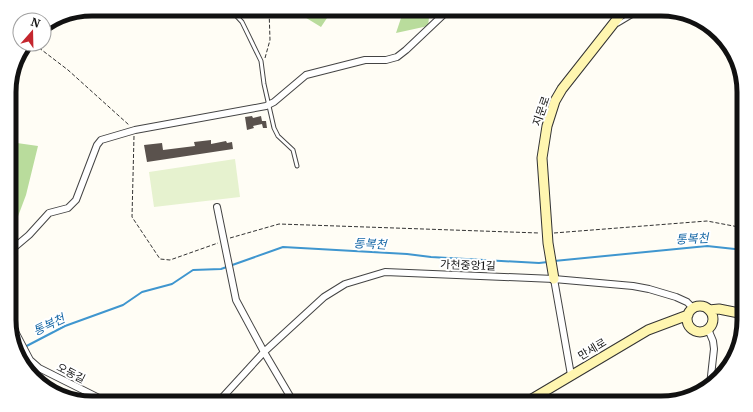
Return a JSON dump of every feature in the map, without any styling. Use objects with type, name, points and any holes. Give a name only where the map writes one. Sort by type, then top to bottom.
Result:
[{"type":"main road","name":"지문로","points":[[554,278],[548,238],[542,158],[547,126],[555,101],[562,89],[619,16]]},
{"type":"main road","points":[[702,306],[711,314],[712,322],[708,329],[700,332],[696,331],[690,326],[690,315],[702,306]]},
{"type":"main road","points":[[711,314],[728,311],[737,313]]},
{"type":"main road","name":"만세로","points":[[536,396],[648,330],[690,315]]},
{"type":"street","points":[[16,245],[29,235],[50,213],[68,208],[76,200],[97,145],[101,140],[135,130],[268,105],[274,102],[306,75],[365,60],[386,60],[397,57],[443,16]]},
{"type":"street","points":[[217,207],[236,300],[290,396]]},
{"type":"street","name":"가천중앙1길","points":[[224,396],[264,352],[324,297],[345,284],[385,272],[554,278],[649,289],[687,302],[690,315]]},
{"type":"street","points":[[554,278],[571,375]]},
{"type":"street","points":[[708,329],[713,341],[714,349],[711,377]]},
{"type":"street","points":[[17,335],[32,366]]},
{"type":"street","name":"오동길","points":[[29,358],[39,368],[95,396]]},
{"type":"lane","points":[[236,16],[242,22],[261,60],[268,105],[274,128],[278,136],[293,150],[297,166]]},
{"type":"lane","points":[[609,29],[631,16]]},
{"type":"path","points":[[263,69],[270,40],[269,16]]},
{"type":"path","points":[[44,52],[68,70],[135,130],[132,217],[160,260],[170,260],[225,244],[279,224],[548,238],[707,221],[737,227]]},
{"type":"green space","points":[[303,16],[328,16],[321,27]]},
{"type":"green space","points":[[402,16],[429,16],[428,26],[396,33]]},
{"type":"green space","points":[[16,143],[38,146],[26,195],[16,222]]},
{"type":"green space","points":[[235,159],[240,197],[154,207],[149,172]]},
{"type":"building","points":[[252,116],[253,118],[261,116],[262,121],[266,121],[267,128],[263,128],[262,124],[253,126],[254,128],[247,130],[245,117]]},
{"type":"building","points":[[211,140],[211,144],[226,141],[227,143],[232,142],[233,149],[147,162],[144,145],[162,143],[163,150],[195,146],[194,142]]},
{"type":"waterway","name":"통복천","points":[[554,261],[707,246],[737,249]]},
{"type":"waterway","name":"통복천","points":[[22,348],[65,326],[123,305],[142,292],[172,284],[193,270],[221,269],[283,247],[407,254],[431,257],[539,263],[548,262]]}]
